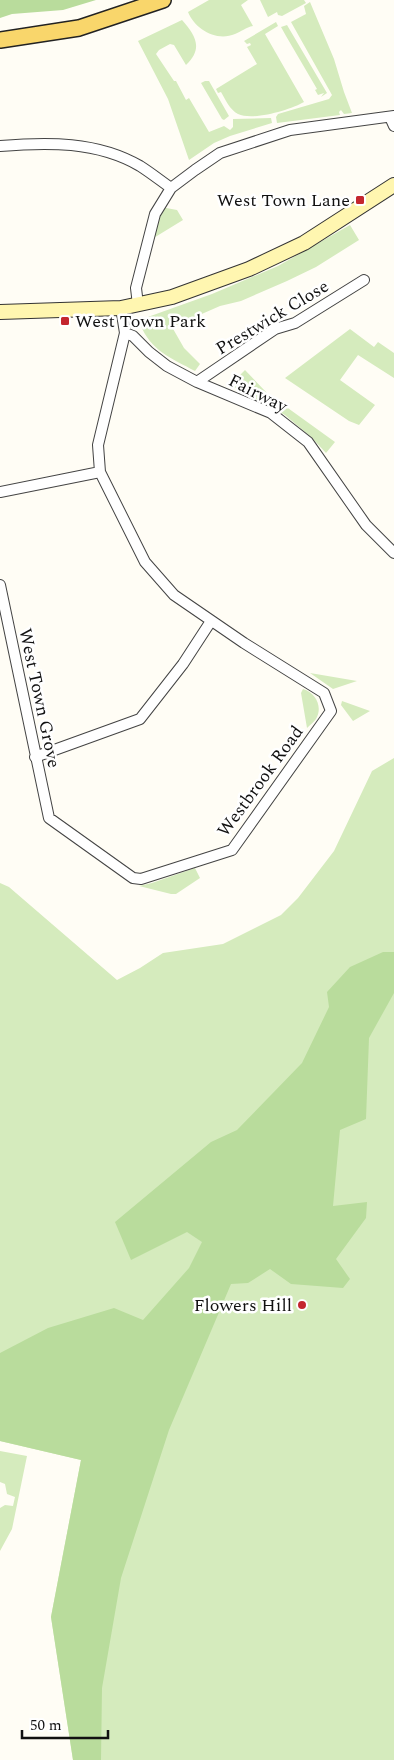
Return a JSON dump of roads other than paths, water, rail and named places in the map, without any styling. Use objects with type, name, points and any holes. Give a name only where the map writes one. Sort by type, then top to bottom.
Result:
[{"type":"main road","points":[[0,40],[79,28],[163,0]]},
{"type":"main road","points":[[0,312],[121,308],[172,297],[207,286],[274,258],[304,243],[394,185]]},
{"type":"street","points":[[138,304],[136,288],[155,214],[171,188],[220,153],[255,140],[290,130],[393,120]]},
{"type":"street","points":[[0,146],[30,144],[73,145],[111,153],[139,166],[171,188]]},
{"type":"street","name":"Prestwick Close","points":[[197,382],[275,330],[295,323],[364,280]]},
{"type":"street","points":[[35,757],[140,719],[183,664],[211,621],[174,595],[145,562],[100,472],[99,437],[125,333],[121,308]]},
{"type":"street","name":"Fairway","points":[[125,333],[134,336],[149,352],[167,366],[197,382],[271,413],[308,442],[366,525],[394,553]]},
{"type":"street","points":[[0,492],[100,472]]},
{"type":"street","name":"West Town Grove","points":[[0,585],[49,818]]},
{"type":"street","name":"Westbrook Road","points":[[49,818],[133,878],[141,879],[232,850],[331,710],[324,693],[211,621]]},
{"type":"place","name":"West Town Lane","points":[[360,200]]},
{"type":"place","name":"West Town Park","points":[[65,321]]},
{"type":"place","name":"Flowers Hill","points":[[302,1305]]}]
